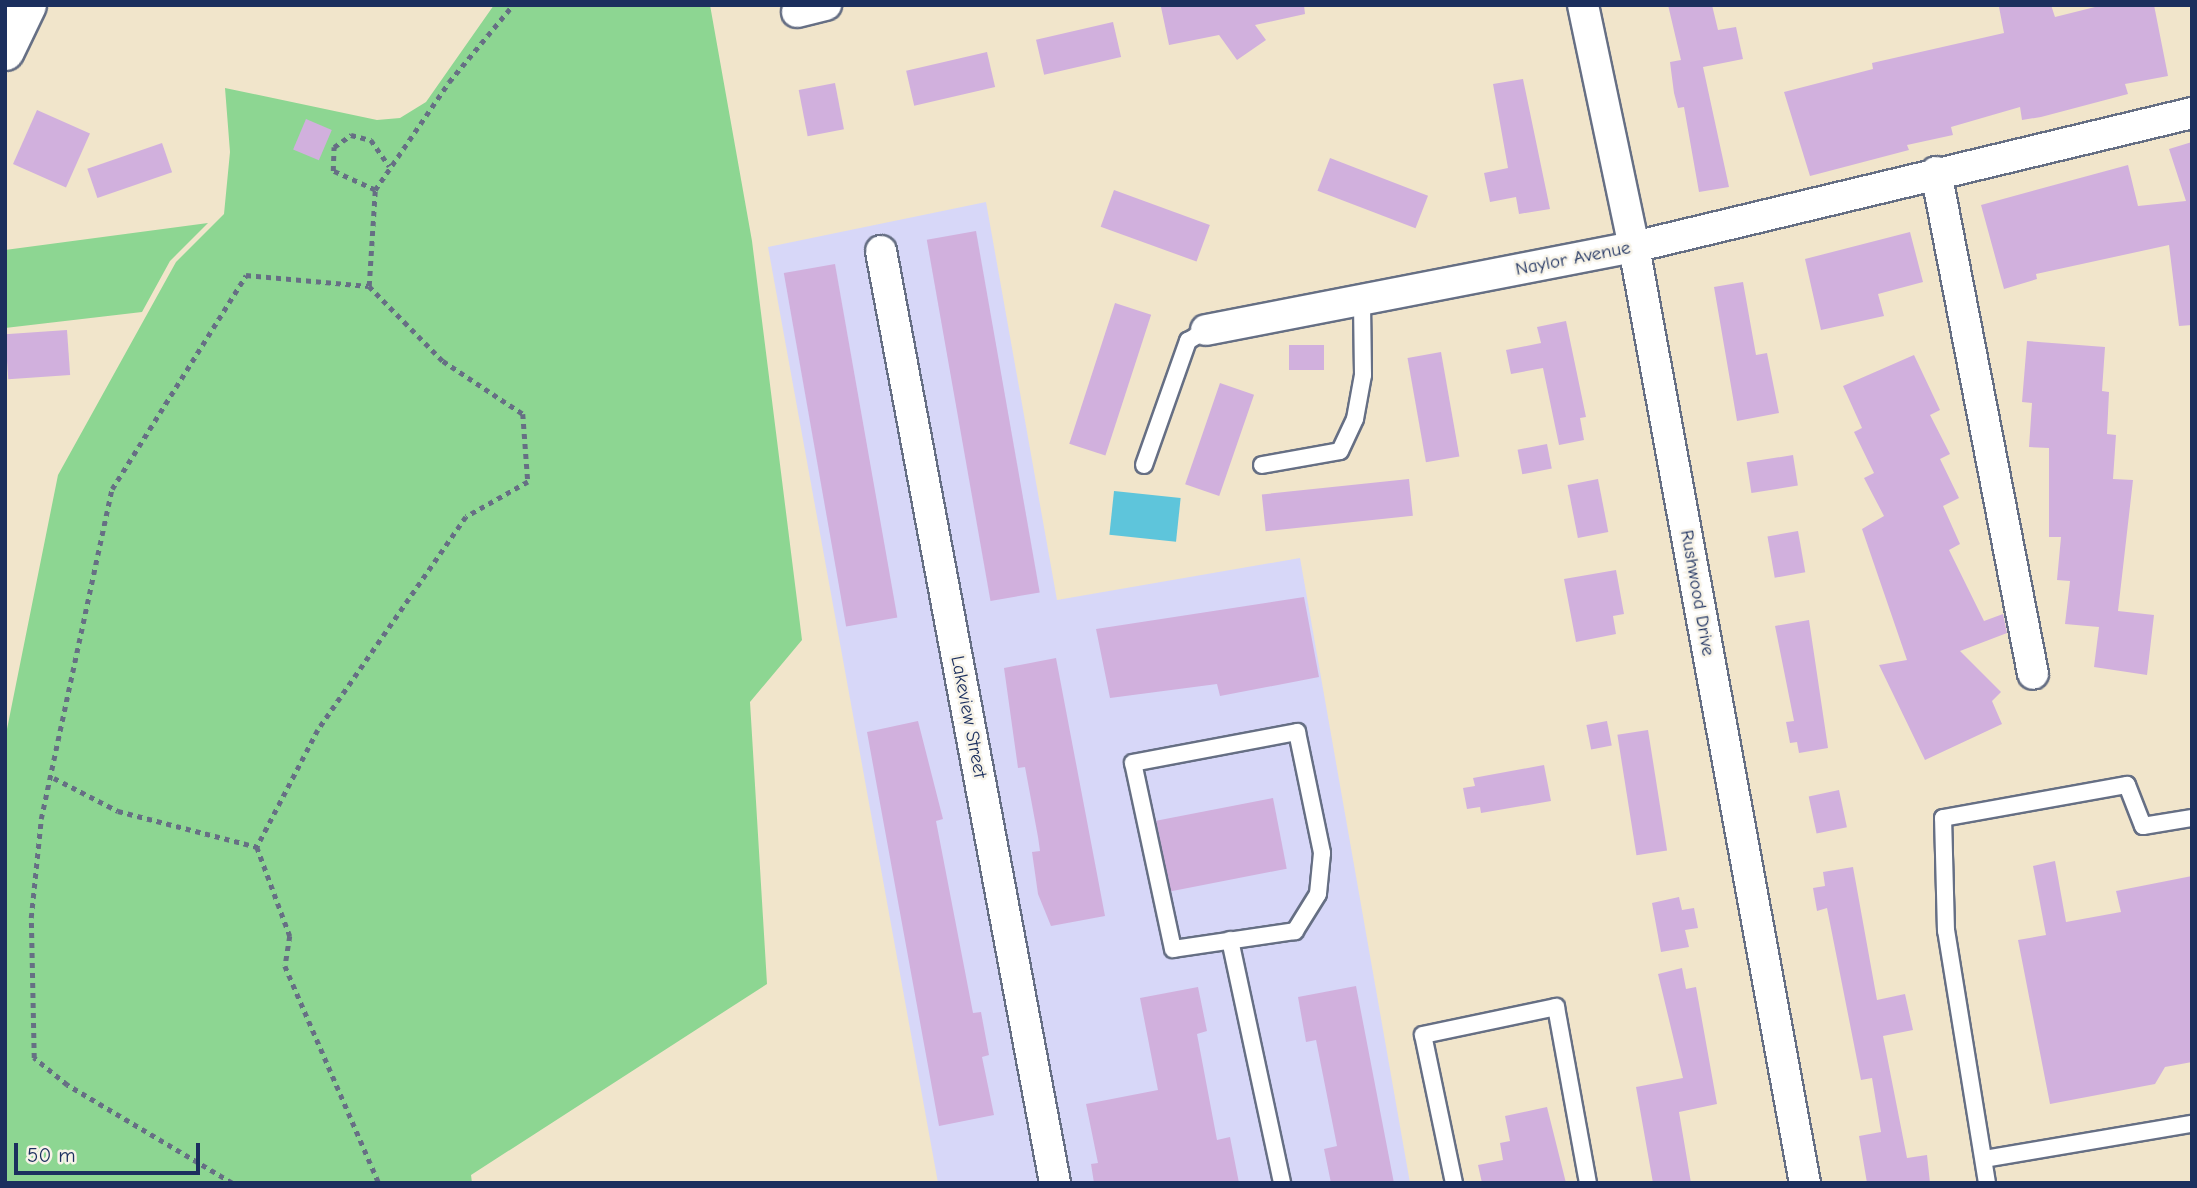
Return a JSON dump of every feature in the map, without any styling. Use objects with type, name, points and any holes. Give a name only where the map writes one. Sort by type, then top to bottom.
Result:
[{"type":"main road","points":[[5,51],[27,5]]},
{"type":"street","points":[[797,12],[826,5]]},
{"type":"street","name":"Rushwood Drive","points":[[1583,5],[1634,247],[1805,1183]]},
{"type":"street","name":"Naylor Avenue","points":[[1206,330],[1634,247],[1936,172],[2192,113]]},
{"type":"street","points":[[1936,172],[2033,674]]},
{"type":"street","name":"Lakeview Street","points":[[881,251],[1055,1183]]},
{"type":"lane","points":[[1262,465],[1340,451],[1355,419],[1363,375],[1362,300]]},
{"type":"lane","points":[[1144,465],[1188,341],[1206,330]]},
{"type":"lane","points":[[1297,732],[1322,853],[1318,894],[1295,931],[1230,940],[1173,949],[1133,763],[1297,732]]},
{"type":"lane","points":[[1987,1183],[1946,930],[1943,818],[2127,785],[2143,826],[2192,818]]},
{"type":"lane","points":[[1230,940],[1282,1183]]},
{"type":"lane","points":[[1454,1183],[1423,1035],[1556,1007],[1588,1183]]},
{"type":"lane","points":[[1983,1160],[2192,1124]]},
{"type":"path","points":[[369,286],[375,190],[389,166],[513,5]]},
{"type":"path","points":[[375,190],[333,171],[334,147],[351,135],[372,140],[389,166]]},
{"type":"path","points":[[232,1183],[67,1085],[34,1058],[31,918],[41,819],[54,778],[112,489],[246,275],[369,286],[443,361],[523,415],[528,482],[466,517],[318,730],[257,847],[290,936],[285,966],[379,1183]]},
{"type":"path","points":[[54,778],[118,811],[257,847]]},
{"type":"shaded area","points":[[986,202],[1057,600],[1300,558],[1410,1183],[938,1183],[768,247]]},
{"type":"green space","points":[[494,5],[710,5],[752,241],[802,640],[750,702],[767,984],[471,1175],[472,1183],[5,1183],[5,739],[58,475],[176,262],[224,214],[230,152],[225,88],[377,120],[400,118],[426,102]]},
{"type":"green space","points":[[208,223],[170,261],[142,312],[5,328],[5,250]]},
{"type":"water","points":[[1114,491],[1181,498],[1176,542],[1109,535]]},
{"type":"building","points":[[1304,5],[1305,14],[1255,25],[1266,40],[1237,60],[1219,35],[1169,45],[1161,7]]},
{"type":"building","points":[[1668,5],[1712,5],[1718,30],[1736,27],[1743,59],[1703,67],[1729,187],[1699,192],[1684,107],[1678,108],[1674,93],[1670,62],[1681,60]]},
{"type":"building","points":[[2051,5],[2055,17],[2103,5],[2154,5],[2168,76],[2125,84],[2128,94],[2041,117],[2022,120],[2020,107],[1951,127],[1953,135],[1907,145],[1909,150],[1810,176],[1784,92],[1873,69],[1872,63],[2004,33],[1999,7]]},
{"type":"building","points":[[1113,22],[1121,57],[1044,75],[1036,40]]},
{"type":"building","points":[[987,52],[995,87],[914,106],[906,71]]},
{"type":"building","points":[[1523,79],[1550,209],[1519,214],[1516,197],[1490,202],[1484,173],[1508,168],[1493,84]]},
{"type":"building","points":[[835,83],[844,129],[808,136],[799,90]]},
{"type":"building","points":[[37,110],[90,134],[66,187],[13,164]]},
{"type":"building","points":[[306,119],[332,130],[319,160],[293,149]]},
{"type":"building","points":[[2192,142],[2192,325],[2179,326],[2169,245],[2036,274],[2037,279],[2004,289],[1981,205],[2128,165],[2138,206],[2186,201],[2169,149]]},
{"type":"building","points":[[162,143],[172,172],[97,198],[87,169]]},
{"type":"building","points":[[1330,158],[1428,196],[1415,228],[1317,191]]},
{"type":"building","points":[[1114,190],[1210,225],[1197,262],[1101,227]]},
{"type":"building","points":[[976,231],[1040,592],[990,601],[927,240]]},
{"type":"building","points":[[1910,232],[1923,282],[1878,294],[1884,316],[1821,330],[1805,259]]},
{"type":"building","points":[[835,264],[897,618],[846,627],[784,273]]},
{"type":"building","points":[[1743,282],[1756,355],[1767,353],[1779,413],[1737,421],[1714,287]]},
{"type":"building","points":[[1115,303],[1151,315],[1105,455],[1069,444]]},
{"type":"building","points":[[1566,321],[1586,417],[1580,418],[1584,440],[1559,445],[1543,368],[1511,374],[1506,350],[1541,343],[1537,327]]},
{"type":"building","points":[[67,330],[70,375],[8,379],[5,334]]},
{"type":"building","points":[[2027,341],[2105,347],[2102,391],[2109,392],[2107,434],[2116,435],[2113,479],[2133,480],[2118,611],[2154,615],[2147,675],[2094,667],[2099,627],[2065,624],[2070,581],[2057,580],[2061,537],[2049,537],[2049,448],[2029,447],[2032,403],[2022,402]]},
{"type":"building","points":[[1289,345],[1324,345],[1324,370],[1289,370]]},
{"type":"building","points":[[1441,352],[1459,456],[1426,462],[1408,358]]},
{"type":"building","points":[[1914,355],[1940,410],[1930,415],[1950,454],[1940,459],[1959,498],[1943,506],[1960,544],[1949,550],[1984,621],[2003,614],[2007,633],[1960,651],[2001,692],[1992,701],[2002,724],[1925,760],[1879,665],[1907,660],[1862,529],[1884,516],[1864,478],[1874,473],[1854,432],[1862,428],[1843,386]]},
{"type":"building","points":[[1220,383],[1254,395],[1219,496],[1185,484]]},
{"type":"building","points":[[1547,444],[1552,469],[1522,474],[1518,450]]},
{"type":"building","points":[[1793,455],[1798,486],[1751,493],[1747,462]]},
{"type":"building","points":[[1409,479],[1413,516],[1266,531],[1262,494]]},
{"type":"building","points":[[1598,479],[1608,532],[1578,538],[1568,485]]},
{"type":"building","points":[[1798,531],[1805,572],[1775,578],[1767,536]]},
{"type":"building","points":[[1616,570],[1624,614],[1613,616],[1616,634],[1576,642],[1564,579]]},
{"type":"building","points":[[1304,597],[1319,677],[1220,696],[1217,684],[1110,698],[1096,629]]},
{"type":"building","points":[[1809,620],[1828,748],[1799,753],[1797,742],[1790,743],[1786,722],[1794,721],[1775,626]]},
{"type":"building","points":[[1056,658],[1105,916],[1051,926],[1038,894],[1032,852],[1040,851],[1038,837],[1025,767],[1018,768],[1004,668]]},
{"type":"building","points":[[918,721],[943,819],[936,821],[973,1013],[981,1012],[989,1055],[982,1057],[994,1115],[939,1126],[867,732]]},
{"type":"building","points":[[1607,721],[1612,746],[1591,750],[1586,725]]},
{"type":"building","points":[[1648,730],[1667,850],[1636,855],[1617,735]]},
{"type":"building","points":[[1544,765],[1551,801],[1481,813],[1480,807],[1467,809],[1463,788],[1475,786],[1473,778]]},
{"type":"building","points":[[1839,790],[1847,827],[1817,834],[1809,796]]},
{"type":"building","points":[[1273,798],[1287,869],[1170,891],[1156,821]]},
{"type":"building","points":[[2055,861],[2066,922],[2121,912],[2116,891],[2192,876],[2192,1062],[2165,1067],[2155,1084],[2050,1104],[2018,940],[2046,935],[2033,866]]},
{"type":"building","points":[[1853,867],[1877,1000],[1905,994],[1913,1030],[1883,1036],[1907,1158],[1927,1155],[1930,1183],[1867,1183],[1859,1136],[1881,1132],[1872,1078],[1861,1080],[1827,908],[1817,911],[1813,888],[1825,886],[1823,872]]},
{"type":"building","points":[[1679,897],[1682,910],[1694,908],[1698,928],[1685,930],[1689,947],[1661,952],[1652,903]]},
{"type":"building","points":[[1682,968],[1686,989],[1696,987],[1717,1104],[1679,1112],[1691,1183],[1653,1183],[1636,1087],[1683,1078],[1658,974]]},
{"type":"building","points":[[1356,986],[1394,1183],[1331,1183],[1324,1149],[1337,1146],[1316,1040],[1306,1042],[1298,997]]},
{"type":"building","points":[[1198,987],[1207,1031],[1197,1034],[1217,1140],[1230,1137],[1239,1183],[1094,1183],[1091,1164],[1098,1163],[1086,1104],[1158,1090],[1140,998]]},
{"type":"building","points":[[1547,1107],[1566,1183],[1482,1183],[1478,1165],[1503,1160],[1500,1143],[1510,1141],[1505,1116]]}]
